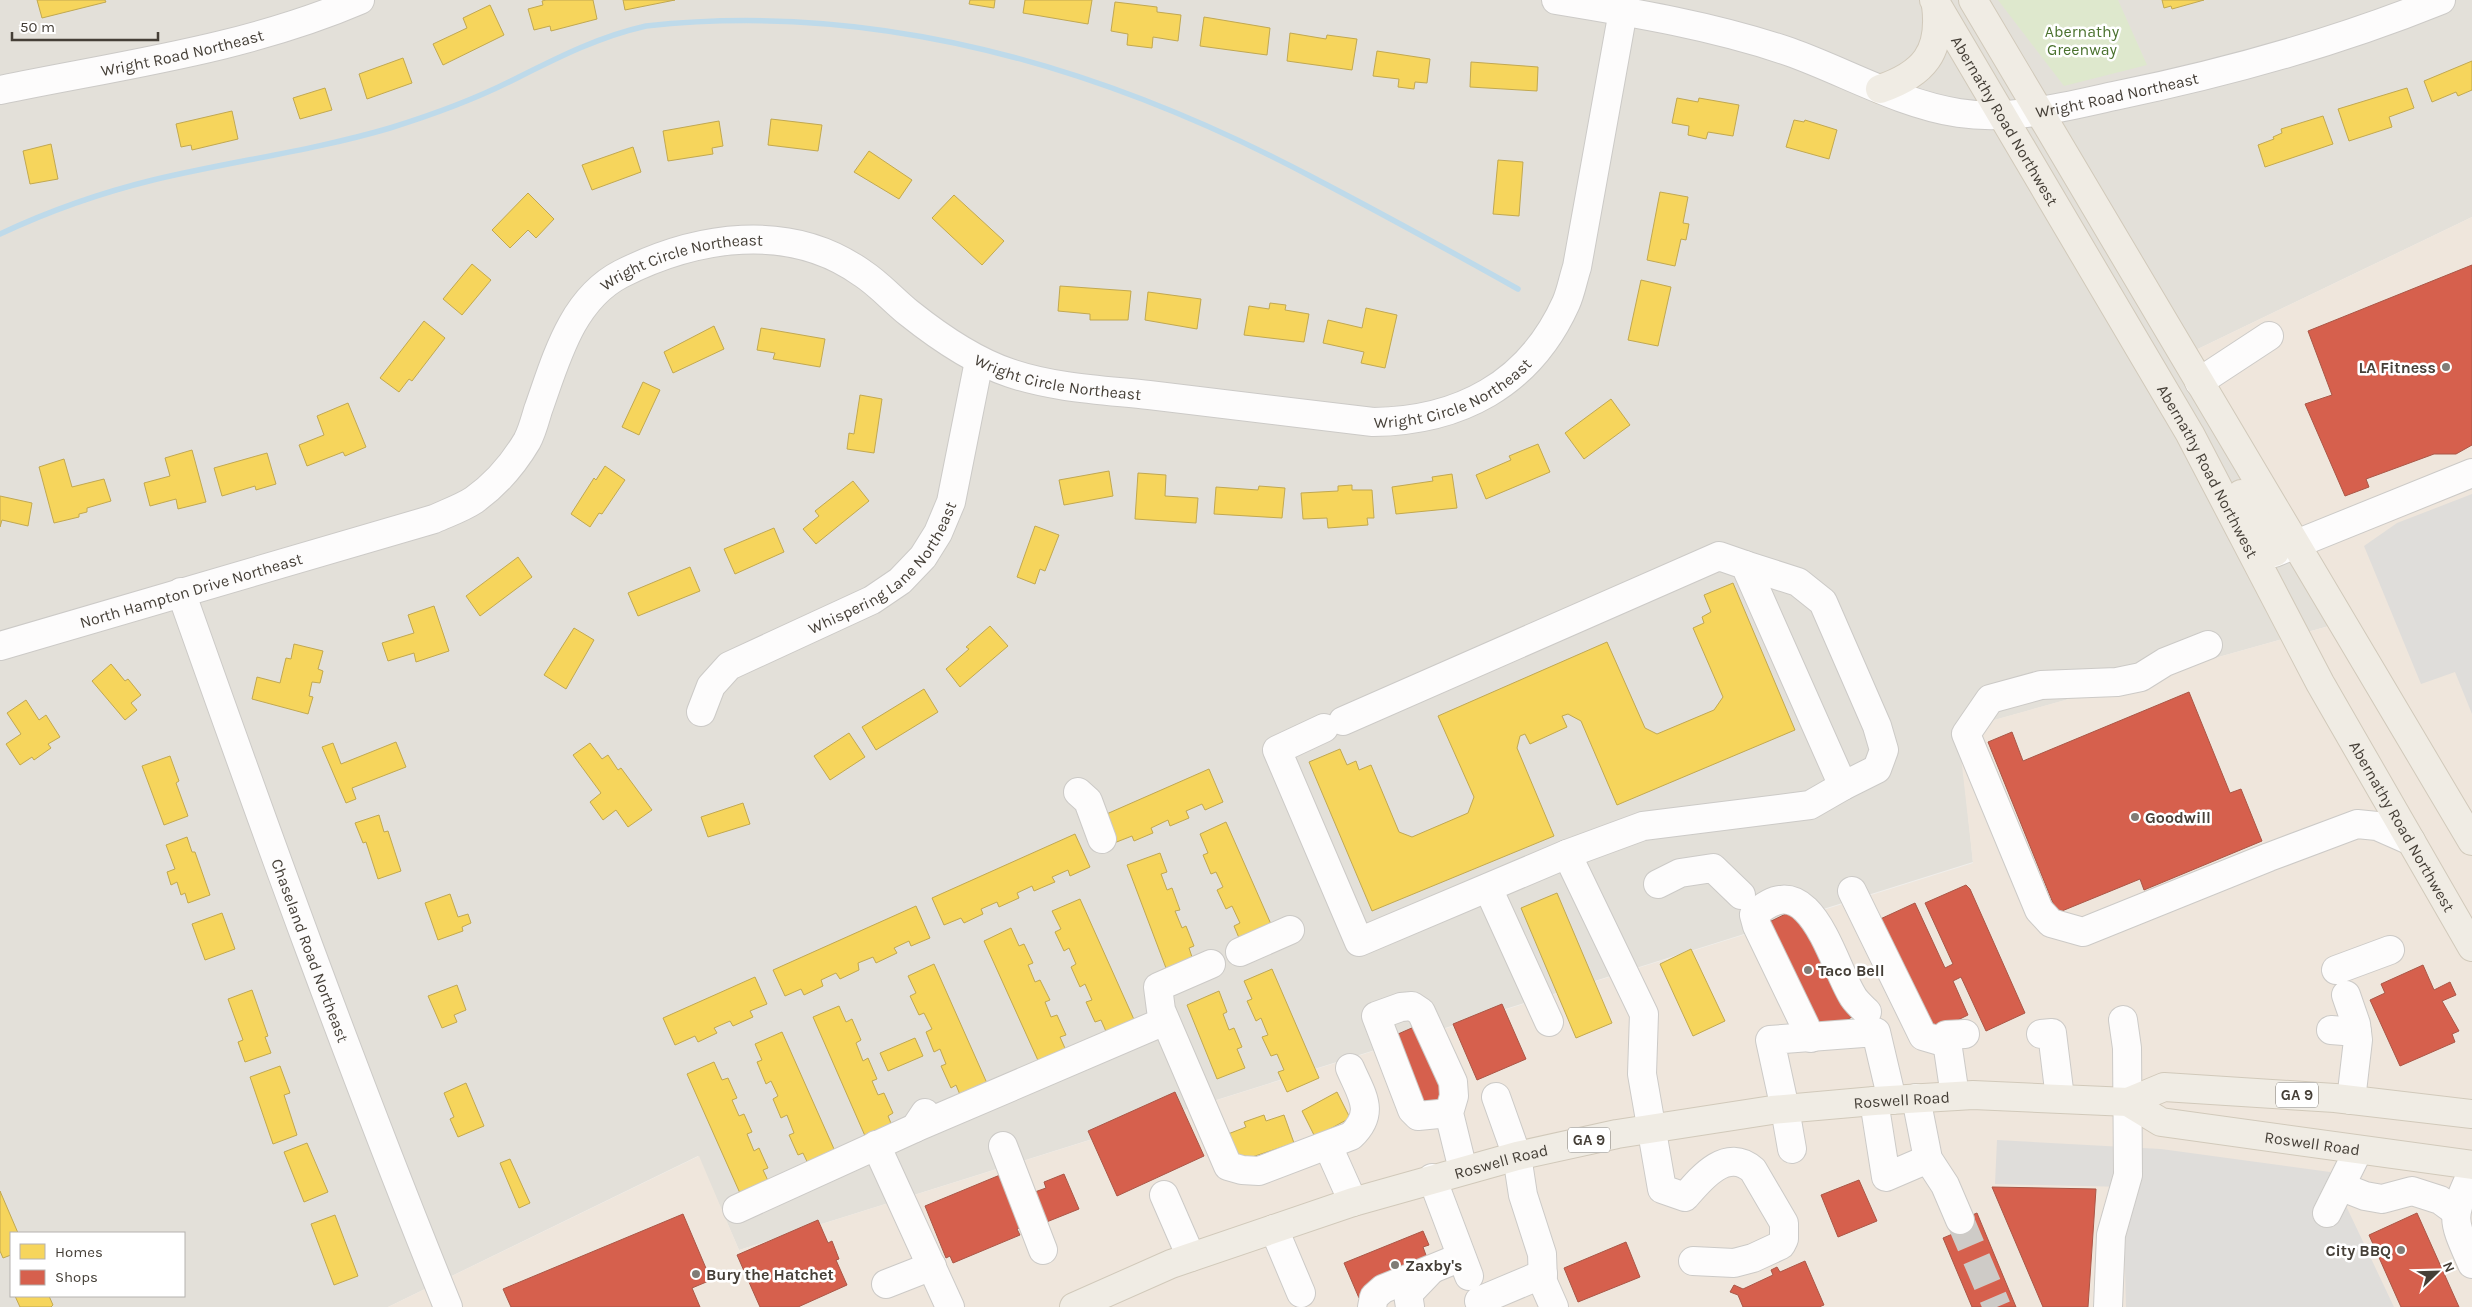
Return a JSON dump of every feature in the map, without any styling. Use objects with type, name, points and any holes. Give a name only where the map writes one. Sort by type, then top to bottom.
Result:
[{"type":"main road","name":"Abernathy Road Northwest","points":[[1973,0],[2199,382],[2276,552],[2320,683],[2472,947]]},
{"type":"main road","name":"Abernathy Road Northwest","points":[[1935,2],[2190,434],[2276,552],[2472,840]]},
{"type":"main road","points":[[1880,89],[1911,75],[1928,57],[1938,33],[1935,2]]},
{"type":"main road","name":"Roswell Road","points":[[1074,1307],[1112,1299],[1191,1258],[1353,1202],[1432,1178],[1517,1156],[1650,1128],[1786,1108],[1955,1096],[2060,1098],[2128,1102],[2164,1086],[2351,1100],[2471,1113]]},
{"type":"main road","name":"Roswell Road","points":[[2128,1102],[2161,1122],[2358,1151],[2472,1165]]},
{"type":"street","name":"Wright Road Northeast","points":[[0,90],[243,40],[299,24],[359,0]]},
{"type":"street","name":"Wright Road Northeast","points":[[1556,0],[1706,27],[1792,53],[1880,89],[1959,113],[2003,115],[2038,111],[2196,79],[2284,55],[2375,27],[2442,0]]},
{"type":"street","name":"Wright Circle Northeast","points":[[382,535],[434,519],[474,500],[503,474],[528,440],[562,342],[584,306],[598,290],[620,275],[679,250],[726,240],[755,238],[787,241],[818,250],[861,272],[912,315],[979,361],[1012,374],[1067,386],[1372,422],[1427,418],[1454,410],[1479,399],[1507,380],[1532,357],[1553,330],[1567,301],[1577,267],[1622,11]]},
{"type":"street","points":[[2199,382],[2269,336]]},
{"type":"street","name":"Whispering Lane Northeast","points":[[701,712],[711,686],[730,666],[872,600],[900,581],[923,557],[938,533],[951,502],[979,361]]},
{"type":"street","points":[[2276,552],[2472,473]]},
{"type":"street","name":"North Hampton Drive Northeast","points":[[0,646],[382,535]]},
{"type":"street","points":[[1719,556],[1745,565],[1798,582],[1823,602],[1877,726],[1884,750],[1877,769],[1810,805],[1643,826],[1567,854],[1359,942],[1277,750],[1719,556]]},
{"type":"street","points":[[1745,565],[1843,786]]},
{"type":"street","name":"Chaseland Road Northeast","points":[[181,592],[304,936],[386,1153],[448,1307]]},
{"type":"street","points":[[2208,645],[2165,662],[2142,677],[2117,682],[2041,685],[1990,698],[1966,734],[2039,910],[2050,924],[2083,932],[2269,857],[2357,824],[2377,826],[2411,841]]},
{"type":"street","points":[[2357,824],[2370,810],[2377,783]]},
{"type":"street","points":[[1078,792],[1088,801],[1102,839]]},
{"type":"street","points":[[1567,854],[1644,1014],[1642,1074],[1662,1189],[1685,1197],[1701,1179],[1716,1167],[1737,1160],[1746,1163],[1754,1170],[1784,1223],[1784,1239],[1781,1245],[1752,1258],[1734,1263],[1693,1261]]},
{"type":"street","points":[[1658,884],[1680,873],[1713,868],[1741,895]]},
{"type":"street","points":[[1488,888],[1549,1022]]},
{"type":"street","points":[[1852,892],[1924,1036],[1956,1039],[1955,1096]]},
{"type":"street","points":[[1811,1038],[1756,926],[1754,915],[1763,906],[1776,900],[1792,899],[1806,908],[1852,997],[1872,1022],[1894,1100],[1945,1185],[1960,1220]]},
{"type":"street","points":[[1240,952],[1290,930]]},
{"type":"street","points":[[2336,970],[2390,950]]},
{"type":"street","points":[[1211,964],[1158,987],[1161,1010],[1165,1021],[1228,1166],[1242,1170],[1259,1171],[1350,1136],[1361,1126],[1367,1108],[1350,1068]]},
{"type":"street","points":[[2346,995],[2356,1024],[2344,1031],[2351,1100]]},
{"type":"street","points":[[1449,1113],[1418,1116],[1412,1110],[1376,1016],[1401,1007],[1412,1006],[1421,1012],[1453,1082],[1454,1096],[1449,1113],[1463,1170]]},
{"type":"street","points":[[2108,1307],[2111,1235],[2128,1175],[2128,1048],[2123,1020]]},
{"type":"street","points":[[737,1210],[876,1145],[921,1118],[1165,1021]]},
{"type":"street","points":[[1792,1150],[1786,1108],[1770,1040],[1811,1038],[1872,1022]]},
{"type":"street","points":[[2041,1034],[2052,1033],[2060,1098]]},
{"type":"street","points":[[1496,1097],[1517,1156],[1523,1195],[1542,1254],[1543,1282],[1554,1307]]},
{"type":"street","points":[[1894,1100],[1886,1177],[1928,1158]]},
{"type":"street","points":[[876,1145],[950,1307]]},
{"type":"street","points":[[1003,1146],[1044,1250]]},
{"type":"street","points":[[1328,1146],[1353,1202]]},
{"type":"street","points":[[2327,1213],[2342,1187],[2358,1151]]},
{"type":"street","points":[[2472,1172],[2455,1211],[2456,1226],[2472,1264]]},
{"type":"street","points":[[1372,1307],[1374,1297],[1383,1289],[1433,1268],[1465,1266],[1432,1178]]},
{"type":"street","points":[[2342,1187],[2365,1196],[2382,1199],[2412,1190],[2440,1200],[2455,1211]]},
{"type":"street","points":[[1164,1195],[1191,1258]]},
{"type":"street","points":[[1274,1229],[1301,1293]]},
{"type":"street","points":[[886,1284],[932,1266]]},
{"type":"street","points":[[1410,1307],[1408,1294],[1433,1268]]},
{"type":"street","points":[[1479,1301],[1542,1274]]},
{"type":"shaded area","points":[[0,0],[2472,0],[2472,217],[2175,360],[2329,626],[1959,730],[1973,862],[739,1250],[698,1156],[388,1307],[0,1307]]},
{"type":"shaded area","points":[[2472,217],[2472,1307],[388,1307],[699,1156],[739,1250],[1973,863],[1958,730],[2329,626],[2175,360]]},
{"type":"shaded area","points":[[2472,494],[2472,714],[2455,672],[2421,684],[2364,546],[2397,523]]},
{"type":"shaded area","points":[[1997,1140],[2161,1149],[2330,1172],[2394,1307],[2126,1307],[2123,1199],[2125,1187],[1995,1184]]},
{"type":"green space","name":"Abernathy Greenway","points":[[1998,0],[2118,0],[2147,65],[2064,86]]},
{"type":"building: Homes","points":[[37,0],[105,0],[106,2],[42,18]]},
{"type":"building: Homes","points":[[593,0],[597,19],[551,31],[550,26],[534,30],[528,9],[543,5],[542,1]]},
{"type":"building: Homes","points":[[623,0],[675,0],[625,10]]},
{"type":"building: Homes","points":[[970,0],[995,0],[994,8],[969,4]]},
{"type":"building: Homes","points":[[1025,0],[1092,0],[1088,24],[1023,13]]},
{"type":"building: Homes","points":[[2162,0],[2204,0],[2172,9],[2171,6],[2164,8]]},
{"type":"building: Homes","points":[[1115,2],[1157,7],[1157,12],[1181,15],[1178,41],[1153,37],[1152,48],[1127,45],[1128,34],[1111,31]]},
{"type":"building: Homes","points":[[490,5],[504,35],[443,65],[433,44],[467,28],[463,18]]},
{"type":"building: Homes","points":[[1204,17],[1270,28],[1267,55],[1200,46]]},
{"type":"building: Homes","points":[[1290,33],[1326,39],[1327,35],[1357,39],[1352,70],[1287,61]]},
{"type":"building: Homes","points":[[1377,51],[1430,59],[1427,83],[1415,82],[1414,89],[1398,87],[1399,79],[1373,76]]},
{"type":"building: Homes","points":[[403,58],[412,83],[367,99],[359,74]]},
{"type":"building: Homes","points":[[2472,61],[2472,90],[2458,96],[2456,92],[2432,102],[2424,81]]},
{"type":"building: Homes","points":[[1471,62],[1538,67],[1537,91],[1470,87]]},
{"type":"building: Homes","points":[[325,88],[332,110],[300,119],[293,98]]},
{"type":"building: Homes","points":[[2407,88],[2414,108],[2389,117],[2392,127],[2349,141],[2338,109]]},
{"type":"building: Homes","points":[[1677,98],[1698,102],[1699,98],[1739,105],[1733,136],[1708,132],[1706,139],[1688,135],[1689,126],[1672,123]]},
{"type":"building: Homes","points":[[232,111],[238,139],[192,150],[191,145],[181,147],[176,124]]},
{"type":"building: Homes","points":[[2323,116],[2333,144],[2265,167],[2258,145],[2274,139],[2273,137],[2282,133],[2281,129]]},
{"type":"building: Homes","points":[[771,119],[822,125],[818,151],[768,145]]},
{"type":"building: Homes","points":[[1794,120],[1804,122],[1805,120],[1837,130],[1829,159],[1786,147]]},
{"type":"building: Homes","points":[[719,121],[723,146],[712,148],[713,154],[668,161],[663,131]]},
{"type":"building: Homes","points":[[51,144],[58,179],[30,184],[23,151]]},
{"type":"building: Homes","points":[[633,147],[641,172],[592,190],[582,165]]},
{"type":"building: Homes","points":[[869,151],[912,180],[899,199],[854,172]]},
{"type":"building: Homes","points":[[1498,160],[1523,162],[1519,216],[1493,214]]},
{"type":"building: Homes","points":[[1660,192],[1688,197],[1683,223],[1689,224],[1686,240],[1681,239],[1675,266],[1647,260]]},
{"type":"building: Homes","points":[[528,193],[554,219],[536,238],[528,230],[510,248],[492,230]]},
{"type":"building: Homes","points":[[954,195],[1004,241],[982,265],[932,218]]},
{"type":"building: Homes","points":[[472,264],[491,280],[462,315],[443,299]]},
{"type":"building: Homes","points":[[1641,280],[1671,287],[1658,346],[1628,340]]},
{"type":"building: Homes","points":[[1060,286],[1131,291],[1128,320],[1090,320],[1090,314],[1058,311]]},
{"type":"building: Homes","points":[[1148,292],[1201,299],[1197,329],[1145,320]]},
{"type":"building: Homes","points":[[1270,303],[1286,305],[1285,310],[1309,314],[1304,342],[1244,335],[1249,306],[1269,309]]},
{"type":"building: Homes","points":[[1366,308],[1397,315],[1385,368],[1361,363],[1364,352],[1323,343],[1328,320],[1362,328]]},
{"type":"building: Homes","points":[[424,321],[445,338],[412,381],[409,379],[399,392],[380,378]]},
{"type":"building: Homes","points":[[714,326],[724,349],[673,373],[664,352]]},
{"type":"building: Homes","points":[[761,328],[825,339],[820,367],[773,359],[775,353],[757,350]]},
{"type":"building: Homes","points":[[643,382],[660,390],[639,435],[622,427]]},
{"type":"building: Homes","points":[[860,395],[882,399],[874,453],[847,449],[849,433],[854,434]]},
{"type":"building: Homes","points":[[1611,399],[1630,425],[1584,459],[1565,433]]},
{"type":"building: Homes","points":[[348,403],[366,447],[345,456],[343,452],[307,466],[299,445],[324,435],[317,416]]},
{"type":"building: Homes","points":[[1538,444],[1550,472],[1486,499],[1476,475],[1511,460],[1509,456]]},
{"type":"building: Homes","points":[[192,450],[206,502],[178,509],[176,499],[150,506],[144,483],[170,476],[165,458]]},
{"type":"building: Homes","points":[[267,453],[276,484],[256,490],[255,486],[222,496],[214,468]]},
{"type":"building: Homes","points":[[64,459],[72,487],[104,479],[111,501],[87,508],[87,512],[79,514],[79,517],[54,523],[39,467]]},
{"type":"building: Homes","points":[[605,466],[625,480],[602,514],[599,513],[590,527],[571,514],[594,478],[596,480]]},
{"type":"building: Homes","points":[[1109,471],[1113,496],[1064,505],[1059,480]]},
{"type":"building: Homes","points":[[1138,473],[1166,475],[1165,496],[1198,498],[1196,523],[1135,519]]},
{"type":"building: Homes","points":[[1452,474],[1457,508],[1396,514],[1392,487],[1433,481],[1432,477]]},
{"type":"building: Homes","points":[[853,481],[869,501],[816,544],[803,529],[819,516],[815,511]]},
{"type":"building: Homes","points":[[1352,485],[1352,490],[1372,490],[1374,518],[1367,518],[1368,525],[1328,528],[1327,518],[1303,519],[1301,493],[1338,491],[1338,486]]},
{"type":"building: Homes","points":[[1259,486],[1285,488],[1282,518],[1214,514],[1216,487],[1258,490]]},
{"type":"building: Homes","points":[[0,496],[32,503],[28,526],[2,520],[0,527]]},
{"type":"building: Homes","points":[[1035,526],[1059,535],[1045,571],[1040,569],[1035,584],[1017,577]]},
{"type":"building: Homes","points":[[774,528],[784,552],[735,574],[724,549]]},
{"type":"building: Homes","points":[[518,557],[532,577],[480,616],[466,596]]},
{"type":"building: Homes","points":[[690,567],[700,591],[638,616],[628,593]]},
{"type":"building: Homes","points":[[1733,583],[1795,730],[1617,805],[1581,721],[1568,714],[1562,716],[1567,727],[1530,744],[1525,734],[1520,736],[1517,748],[1554,836],[1372,911],[1309,762],[1340,749],[1347,765],[1356,761],[1359,770],[1371,765],[1399,832],[1412,837],[1468,813],[1474,797],[1438,716],[1607,642],[1645,728],[1657,734],[1714,710],[1723,697],[1693,628],[1704,623],[1702,617],[1711,612],[1704,595]]},
{"type":"building: Homes","points":[[434,606],[449,651],[416,662],[414,653],[388,661],[382,643],[414,633],[408,615]]},
{"type":"building: Homes","points":[[990,626],[1008,646],[960,687],[946,669],[969,649],[966,647]]},
{"type":"building: Homes","points":[[574,628],[594,640],[566,689],[544,675]]},
{"type":"building: Homes","points":[[294,644],[323,651],[318,669],[323,671],[320,683],[312,682],[309,696],[313,697],[308,714],[252,699],[257,677],[280,683],[286,658],[291,659]]},
{"type":"building: Homes","points":[[111,664],[125,681],[128,679],[141,695],[131,703],[137,710],[125,720],[92,681]]},
{"type":"building: Homes","points":[[924,689],[938,712],[876,750],[862,727]]},
{"type":"building: Homes","points":[[26,700],[39,720],[46,715],[60,737],[48,744],[51,748],[34,760],[32,757],[20,765],[6,744],[21,734],[7,713]]},
{"type":"building: Homes","points":[[849,733],[865,757],[830,780],[814,756]]},
{"type":"building: Homes","points":[[396,742],[406,767],[352,788],[356,799],[346,803],[322,747],[333,743],[341,764]]},
{"type":"building: Homes","points":[[590,743],[602,759],[608,755],[618,770],[621,768],[652,810],[628,827],[616,810],[603,820],[590,802],[601,793],[573,755]]},
{"type":"building: Homes","points":[[170,756],[179,781],[176,783],[188,816],[164,825],[142,766]]},
{"type":"building: Homes","points":[[1209,769],[1223,802],[1205,810],[1202,804],[1186,811],[1189,818],[1170,826],[1168,820],[1151,828],[1153,833],[1134,841],[1132,836],[1114,843],[1102,816]]},
{"type":"building: Homes","points":[[743,803],[750,824],[708,837],[701,817]]},
{"type":"building: Homes","points":[[379,815],[384,832],[388,831],[401,871],[378,879],[366,842],[363,843],[355,823]]},
{"type":"building: Homes","points":[[1226,822],[1274,931],[1242,945],[1234,926],[1240,923],[1232,906],[1226,909],[1217,890],[1223,887],[1216,872],[1211,874],[1203,855],[1208,853],[1200,834]]},
{"type":"building: Homes","points":[[1075,834],[1090,867],[1070,876],[1068,870],[1052,877],[1055,882],[1034,891],[1032,886],[1017,893],[1019,898],[999,907],[997,902],[981,909],[983,914],[964,923],[961,918],[944,925],[932,898]]},
{"type":"building: Homes","points":[[187,837],[192,852],[195,852],[210,895],[188,903],[185,893],[181,895],[177,882],[171,885],[167,872],[175,869],[166,845]]},
{"type":"building: Homes","points":[[1160,853],[1167,872],[1161,874],[1167,890],[1172,888],[1180,910],[1175,911],[1182,928],[1186,926],[1194,946],[1189,948],[1195,966],[1169,976],[1127,865]]},
{"type":"building: Homes","points":[[1557,893],[1612,1023],[1576,1038],[1521,908]]},
{"type":"building: Homes","points":[[450,894],[458,917],[468,914],[471,923],[462,927],[463,931],[438,940],[425,903]]},
{"type":"building: Homes","points":[[1080,899],[1136,1024],[1108,1036],[1101,1020],[1095,1022],[1086,1002],[1092,1000],[1085,984],[1080,987],[1071,967],[1076,964],[1069,948],[1064,951],[1055,932],[1061,929],[1052,911]]},
{"type":"building: Homes","points":[[916,906],[930,938],[911,946],[909,941],[894,948],[897,953],[876,963],[873,957],[858,963],[859,970],[840,979],[836,973],[821,980],[823,986],[804,995],[801,989],[785,996],[773,970]]},
{"type":"building: Homes","points":[[222,913],[235,949],[205,960],[192,924]]},
{"type":"building: Homes","points":[[1011,928],[1019,946],[1024,944],[1033,963],[1028,965],[1035,982],[1040,980],[1050,1000],[1045,1002],[1051,1017],[1057,1015],[1066,1035],[1060,1037],[1068,1055],[1041,1067],[984,941]]},
{"type":"building: Homes","points":[[1691,949],[1725,1021],[1693,1036],[1660,964]]},
{"type":"building: Homes","points":[[934,964],[990,1090],[963,1102],[956,1085],[951,1088],[941,1066],[946,1064],[940,1049],[934,1052],[926,1032],[932,1029],[924,1013],[919,1015],[910,996],[916,993],[908,976]]},
{"type":"building: Homes","points":[[1272,969],[1319,1078],[1287,1092],[1278,1072],[1284,1070],[1277,1054],[1271,1056],[1262,1037],[1268,1035],[1261,1018],[1256,1021],[1247,1001],[1252,999],[1244,981]]},
{"type":"building: Homes","points":[[755,977],[767,1004],[750,1011],[753,1017],[733,1026],[730,1021],[714,1028],[717,1033],[698,1042],[695,1036],[675,1045],[663,1018]]},
{"type":"building: Homes","points":[[457,985],[466,1010],[454,1015],[457,1022],[442,1028],[428,996]]},
{"type":"building: Homes","points":[[252,990],[268,1036],[265,1037],[271,1053],[245,1062],[238,1042],[243,1040],[228,999]]},
{"type":"building: Homes","points":[[1219,991],[1227,1012],[1223,1014],[1229,1030],[1234,1028],[1242,1047],[1237,1049],[1245,1068],[1217,1079],[1187,1005]]},
{"type":"building: Homes","points":[[839,1006],[846,1022],[852,1019],[861,1040],[856,1043],[863,1061],[868,1058],[877,1079],[872,1081],[878,1095],[884,1093],[893,1113],[888,1116],[895,1133],[869,1145],[813,1017]]},
{"type":"building: Homes","points":[[782,1032],[838,1158],[811,1170],[803,1153],[798,1155],[789,1135],[794,1133],[787,1115],[781,1118],[773,1099],[778,1096],[771,1081],[766,1084],[757,1062],[762,1060],[755,1044]]},
{"type":"building: Homes","points":[[915,1038],[923,1056],[888,1071],[880,1053]]},
{"type":"building: Homes","points":[[714,1062],[722,1080],[728,1078],[737,1098],[732,1100],[739,1116],[744,1114],[752,1132],[747,1134],[754,1151],[759,1148],[768,1168],[763,1170],[771,1187],[743,1200],[687,1074]]},
{"type":"building: Homes","points":[[280,1066],[290,1093],[284,1095],[297,1135],[273,1144],[250,1077]]},
{"type":"building: Homes","points":[[466,1083],[484,1126],[458,1137],[450,1119],[454,1117],[444,1093]]},
{"type":"building: Homes","points":[[1337,1092],[1350,1118],[1315,1137],[1302,1111]]},
{"type":"building: Homes","points":[[1264,1115],[1266,1121],[1284,1115],[1294,1143],[1237,1162],[1228,1134],[1246,1127],[1244,1122]]},
{"type":"building: Homes","points":[[307,1143],[328,1192],[304,1202],[284,1152]]},
{"type":"building: Homes","points":[[510,1159],[530,1203],[519,1208],[500,1163]]},
{"type":"building: Homes","points":[[0,1191],[18,1232],[10,1232],[10,1255],[3,1258],[0,1251]]},
{"type":"building: Homes","points":[[335,1215],[358,1276],[334,1285],[311,1224]]},
{"type":"building: Homes","points":[[15,1297],[49,1297],[53,1305],[51,1307],[20,1307]]},
{"type":"building: Shops","points":[[2472,265],[2472,445],[2456,454],[2434,454],[2366,479],[2369,487],[2345,496],[2305,404],[2332,395],[2308,331]]},
{"type":"building: Shops","name":"Goodwill","points":[[2189,692],[2230,793],[2241,789],[2262,841],[2144,890],[2140,879],[2057,913],[1988,742],[2012,732],[2023,761]]},
{"type":"building: Shops","points":[[1966,885],[1970,889],[2025,1013],[1986,1031],[1961,977],[1953,981],[1968,1015],[1929,1034],[1876,921],[1915,903],[1945,968],[1953,964],[1925,903]]},
{"type":"building: Shops","name":"Taco Bell","points":[[1800,907],[1856,1015],[1817,1035],[1761,926]]},
{"type":"building: Shops","points":[[2423,965],[2434,990],[2450,982],[2456,995],[2442,1001],[2459,1031],[2452,1034],[2455,1042],[2400,1066],[2370,1000],[2385,993],[2381,984]]},
{"type":"building: Shops","points":[[1502,1004],[1526,1059],[1477,1080],[1453,1024]]},
{"type":"building: Shops","points":[[1414,1027],[1449,1097],[1417,1112],[1389,1038]]},
{"type":"building: Shops","points":[[1175,1092],[1204,1156],[1117,1196],[1088,1131]]},
{"type":"building: Shops","points":[[1064,1174],[1079,1209],[1044,1223],[1032,1193],[1046,1188],[1044,1182]]},
{"type":"building: Shops","points":[[1000,1175],[1021,1227],[1017,1229],[1020,1235],[953,1263],[950,1256],[946,1258],[925,1206]]},
{"type":"building: Shops","points":[[1859,1180],[1877,1221],[1838,1237],[1821,1195]]},
{"type":"building: Shops","points":[[1992,1187],[2096,1189],[2088,1307],[2043,1307]]},
{"type":"building: Shops","points":[[1977,1213],[2016,1307],[1972,1307],[1943,1238],[1955,1233],[1951,1224]]},
{"type":"building: Shops","points":[[2417,1213],[2459,1307],[2401,1307],[2369,1235]]},
{"type":"building: Shops","points":[[683,1214],[711,1280],[692,1288],[700,1307],[511,1307],[503,1289]]},
{"type":"building: Shops","points":[[818,1220],[828,1243],[832,1241],[839,1259],[836,1260],[847,1285],[798,1307],[760,1307],[737,1255]]},
{"type":"building: Shops","points":[[1423,1231],[1429,1245],[1423,1247],[1431,1269],[1359,1298],[1344,1263]]},
{"type":"building: Shops","points":[[1626,1242],[1640,1277],[1578,1302],[1564,1268]]},
{"type":"building: Shops","points":[[1805,1261],[1824,1305],[1819,1307],[1743,1307],[1738,1295],[1730,1292],[1734,1285],[1743,1289],[1773,1275],[1771,1270],[1777,1267],[1780,1272]]},
{"type":"waterway","points":[[0,234],[56,210],[133,185],[183,173],[302,150],[406,123],[467,101],[577,49],[610,36],[646,26],[734,21],[821,23],[906,34],[991,51],[1074,75],[1155,104],[1234,138],[1312,177],[1518,289]]},
{"type":"tunnel","points":[[1960,1220],[1997,1307]]},
{"type":"place","name":"LA Fitness","points":[[2446,367]]},
{"type":"place","name":"Goodwill","points":[[2135,817]]},
{"type":"place","name":"Taco Bell","points":[[1808,970]]},
{"type":"place","name":"City BBQ","points":[[2401,1250]]},
{"type":"place","name":"Zaxby's","points":[[1395,1265]]},
{"type":"place","name":"Bury the Hatchet","points":[[696,1274]]}]
